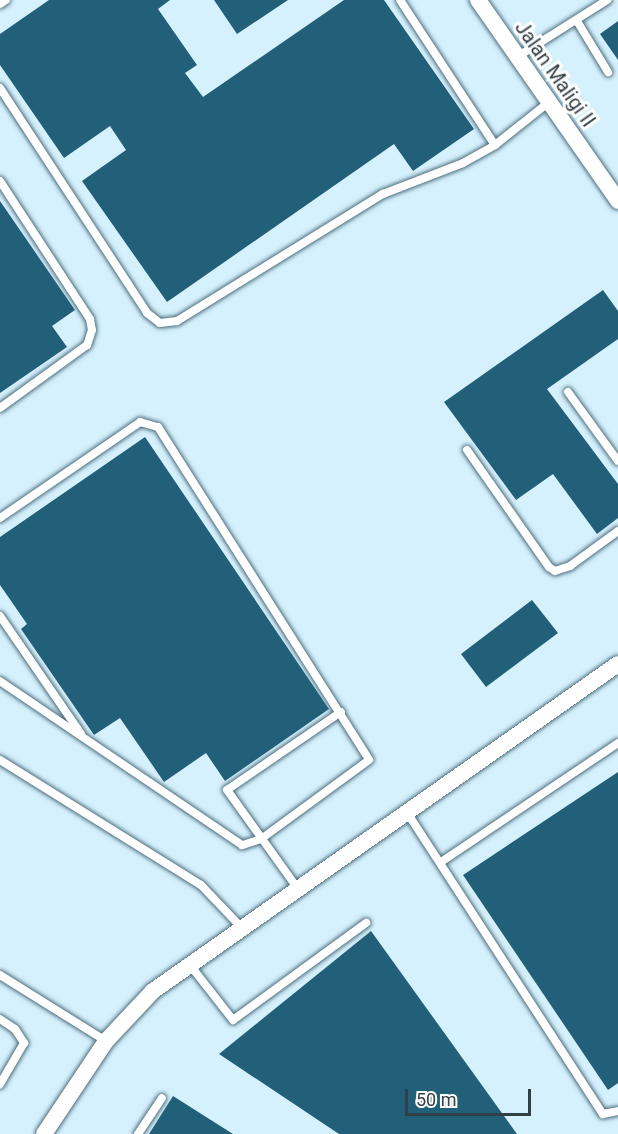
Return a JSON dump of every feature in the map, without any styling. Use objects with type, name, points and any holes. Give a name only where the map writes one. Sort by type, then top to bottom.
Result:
[{"type":"street","name":"Jalan Maligi II","points":[[478,0],[618,201]]},
{"type":"street","points":[[44,1134],[106,1041],[153,991],[241,927],[408,814],[618,664]]},
{"type":"lane","points":[[0,4],[6,0]]},
{"type":"lane","points":[[400,0],[495,145]]},
{"type":"lane","points":[[517,57],[608,0]]},
{"type":"lane","points":[[577,21],[608,72]]},
{"type":"lane","points":[[0,88],[147,313],[160,323],[177,321],[383,194],[463,163],[495,145],[549,102]]},
{"type":"lane","points":[[0,181],[90,319],[92,330],[87,345],[0,408]]},
{"type":"lane","points":[[568,392],[618,460]]},
{"type":"lane","points":[[0,518],[140,422],[149,422],[158,427],[367,752],[366,765],[261,839],[242,844],[229,838],[0,681]]},
{"type":"lane","points":[[467,450],[549,567],[562,570],[618,531]]},
{"type":"lane","points":[[0,616],[83,736]]},
{"type":"lane","points":[[298,889],[227,790],[341,712]]},
{"type":"lane","points":[[441,862],[618,742]]},
{"type":"lane","points":[[0,760],[201,885],[241,927]]},
{"type":"lane","points":[[408,814],[603,1114],[618,1111]]},
{"type":"lane","points":[[190,966],[233,1020],[366,922]]},
{"type":"lane","points":[[0,975],[106,1041]]},
{"type":"lane","points":[[0,1019],[15,1029],[24,1044],[0,1084]]},
{"type":"lane","points":[[138,1134],[162,1098]]},
{"type":"shaded area","points":[[0,0],[618,0],[618,1134],[0,1134]]},
{"type":"building","points":[[49,0],[170,0],[158,9],[197,65],[185,73],[203,97],[344,0],[384,0],[474,129],[413,171],[394,144],[167,302],[82,181],[126,150],[110,126],[64,158],[0,65],[0,34]]},
{"type":"building","points":[[214,0],[288,0],[237,34]]},
{"type":"building","points":[[618,21],[618,60],[600,34]]},
{"type":"building","points":[[0,201],[75,310],[52,326],[67,347],[0,393]]},
{"type":"building","points":[[603,290],[618,311],[618,339],[547,389],[618,484],[618,518],[597,534],[553,474],[516,500],[444,402]]},
{"type":"building","points":[[145,437],[329,709],[225,781],[206,753],[164,782],[120,718],[94,735],[21,629],[27,624],[0,585],[0,537]]},
{"type":"building","points":[[532,600],[558,633],[486,687],[461,654]]},
{"type":"building","points":[[618,772],[618,1083],[608,1090],[463,875]]},
{"type":"building","points":[[371,931],[517,1134],[339,1134],[219,1054]]},
{"type":"building","points":[[173,1096],[233,1134],[149,1134]]}]
